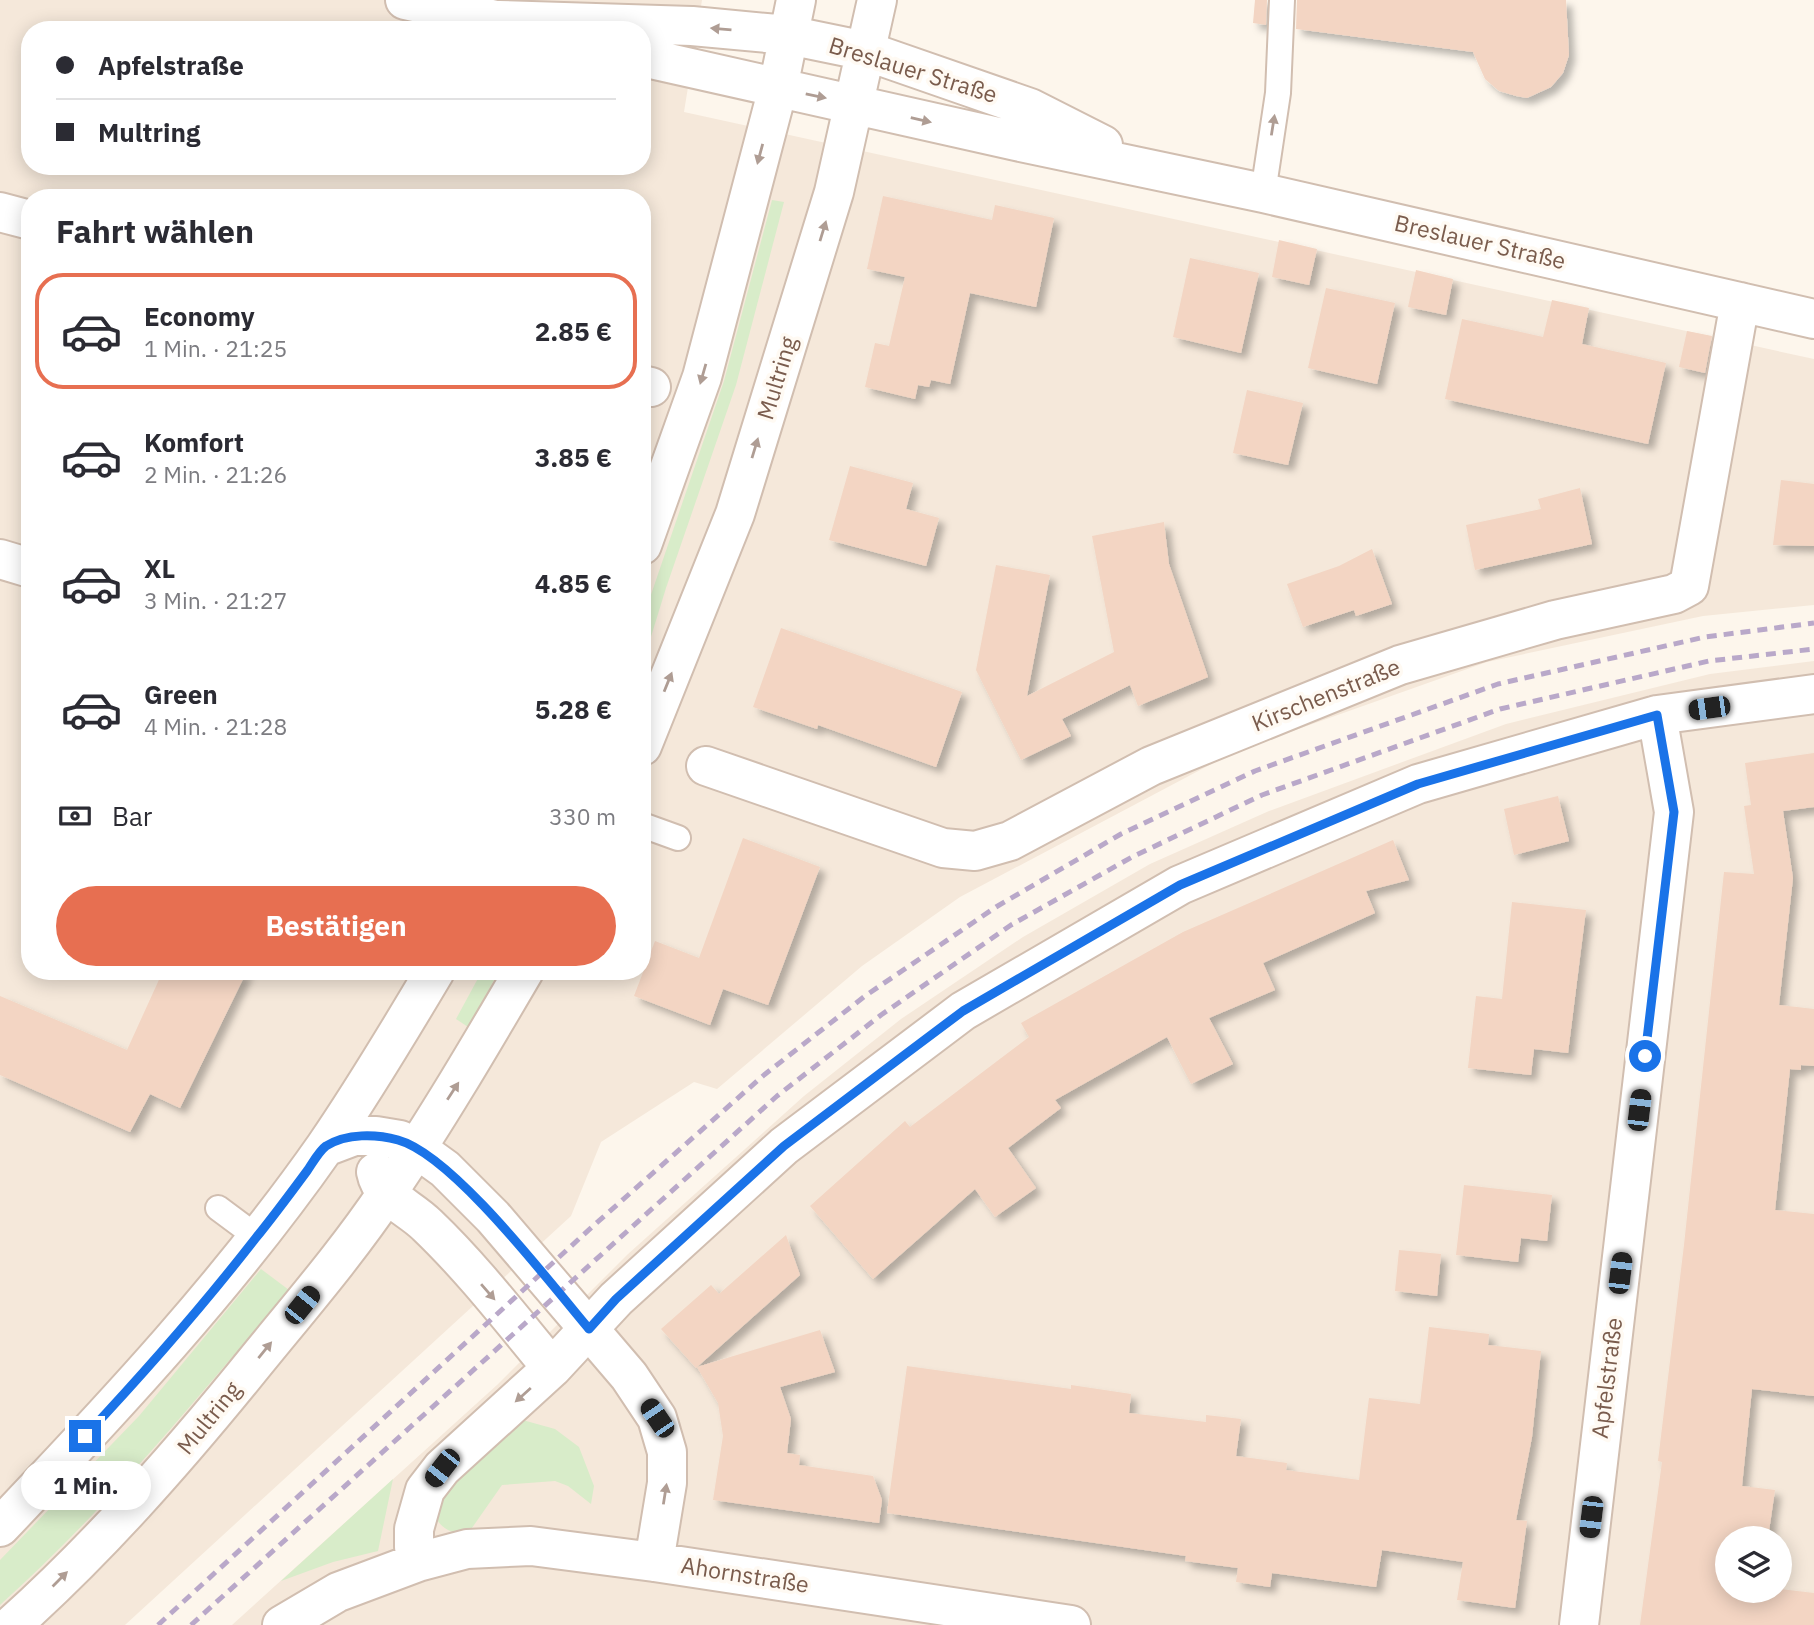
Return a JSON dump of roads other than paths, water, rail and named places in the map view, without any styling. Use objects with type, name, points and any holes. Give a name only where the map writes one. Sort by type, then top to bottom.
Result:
[{"type":"street","name":"Breslauer Straße","points":[[405,0],[503,21]]},
{"type":"street","name":"Multring","points":[[651,724],[735,514],[834,192],[877,0]]},
{"type":"street","name":"Breslauer Straße","points":[[651,25],[692,26],[792,18],[866,51],[1030,108],[1145,167]]},
{"type":"street","points":[[651,520],[702,377],[778,88],[792,18]]},
{"type":"street","name":"Breslauer Straße","points":[[499,20],[531,21]]},
{"type":"street","name":"Breslauer Straße","points":[[651,59],[1263,193],[1814,319]]},
{"type":"street","points":[[0,212],[21,218]]},
{"type":"street","name":"Kirschenstraße","points":[[706,766],[943,848],[975,851],[1010,841],[1150,766],[1400,665],[1555,620],[1674,594],[1689,586],[1740,302]]},
{"type":"street","points":[[0,559],[21,566]]},
{"type":"street","points":[[418,1562],[414,1547],[414,1529],[425,1490],[442,1468],[552,1368],[616,1299],[784,1146],[963,1011],[1180,885],[1418,784],[1657,715],[1814,694]]},
{"type":"street","name":"Apfelstraße","points":[[1578,1625],[1674,812],[1657,715]]},
{"type":"street","points":[[0,1527],[171,1344],[257,1237],[325,1147],[430,980]]},
{"type":"street","name":"Multring","points":[[12,1625],[108,1531],[179,1456],[319,1284],[386,1194],[469,1066],[519,980]]},
{"type":"street","points":[[404,1023],[380,1107],[376,1136],[376,1174],[380,1187],[443,1240],[552,1368]]},
{"type":"street","points":[[325,1147],[354,1136],[400,1140],[445,1169],[475,1197],[629,1376],[657,1418],[667,1452],[667,1483],[654,1562]]},
{"type":"street","name":"Ahornstraße","points":[[282,1625],[338,1592],[418,1562],[467,1549],[531,1546],[1071,1625]]},
{"type":"lane","points":[[1263,193],[1278,93],[1282,0]]},
{"type":"lane","points":[[651,828],[678,838]]},
{"type":"lane","points":[[218,1208],[257,1237]]},
{"type":"railway","points":[[158,1625],[593,1226],[764,1075],[865,996],[996,907],[1121,834],[1255,771],[1498,684],[1705,637],[1814,623]]},
{"type":"railway","points":[[191,1625],[777,1096],[881,1015],[1011,925],[1132,857],[1262,795],[1500,709],[1709,661],[1814,649]]}]
